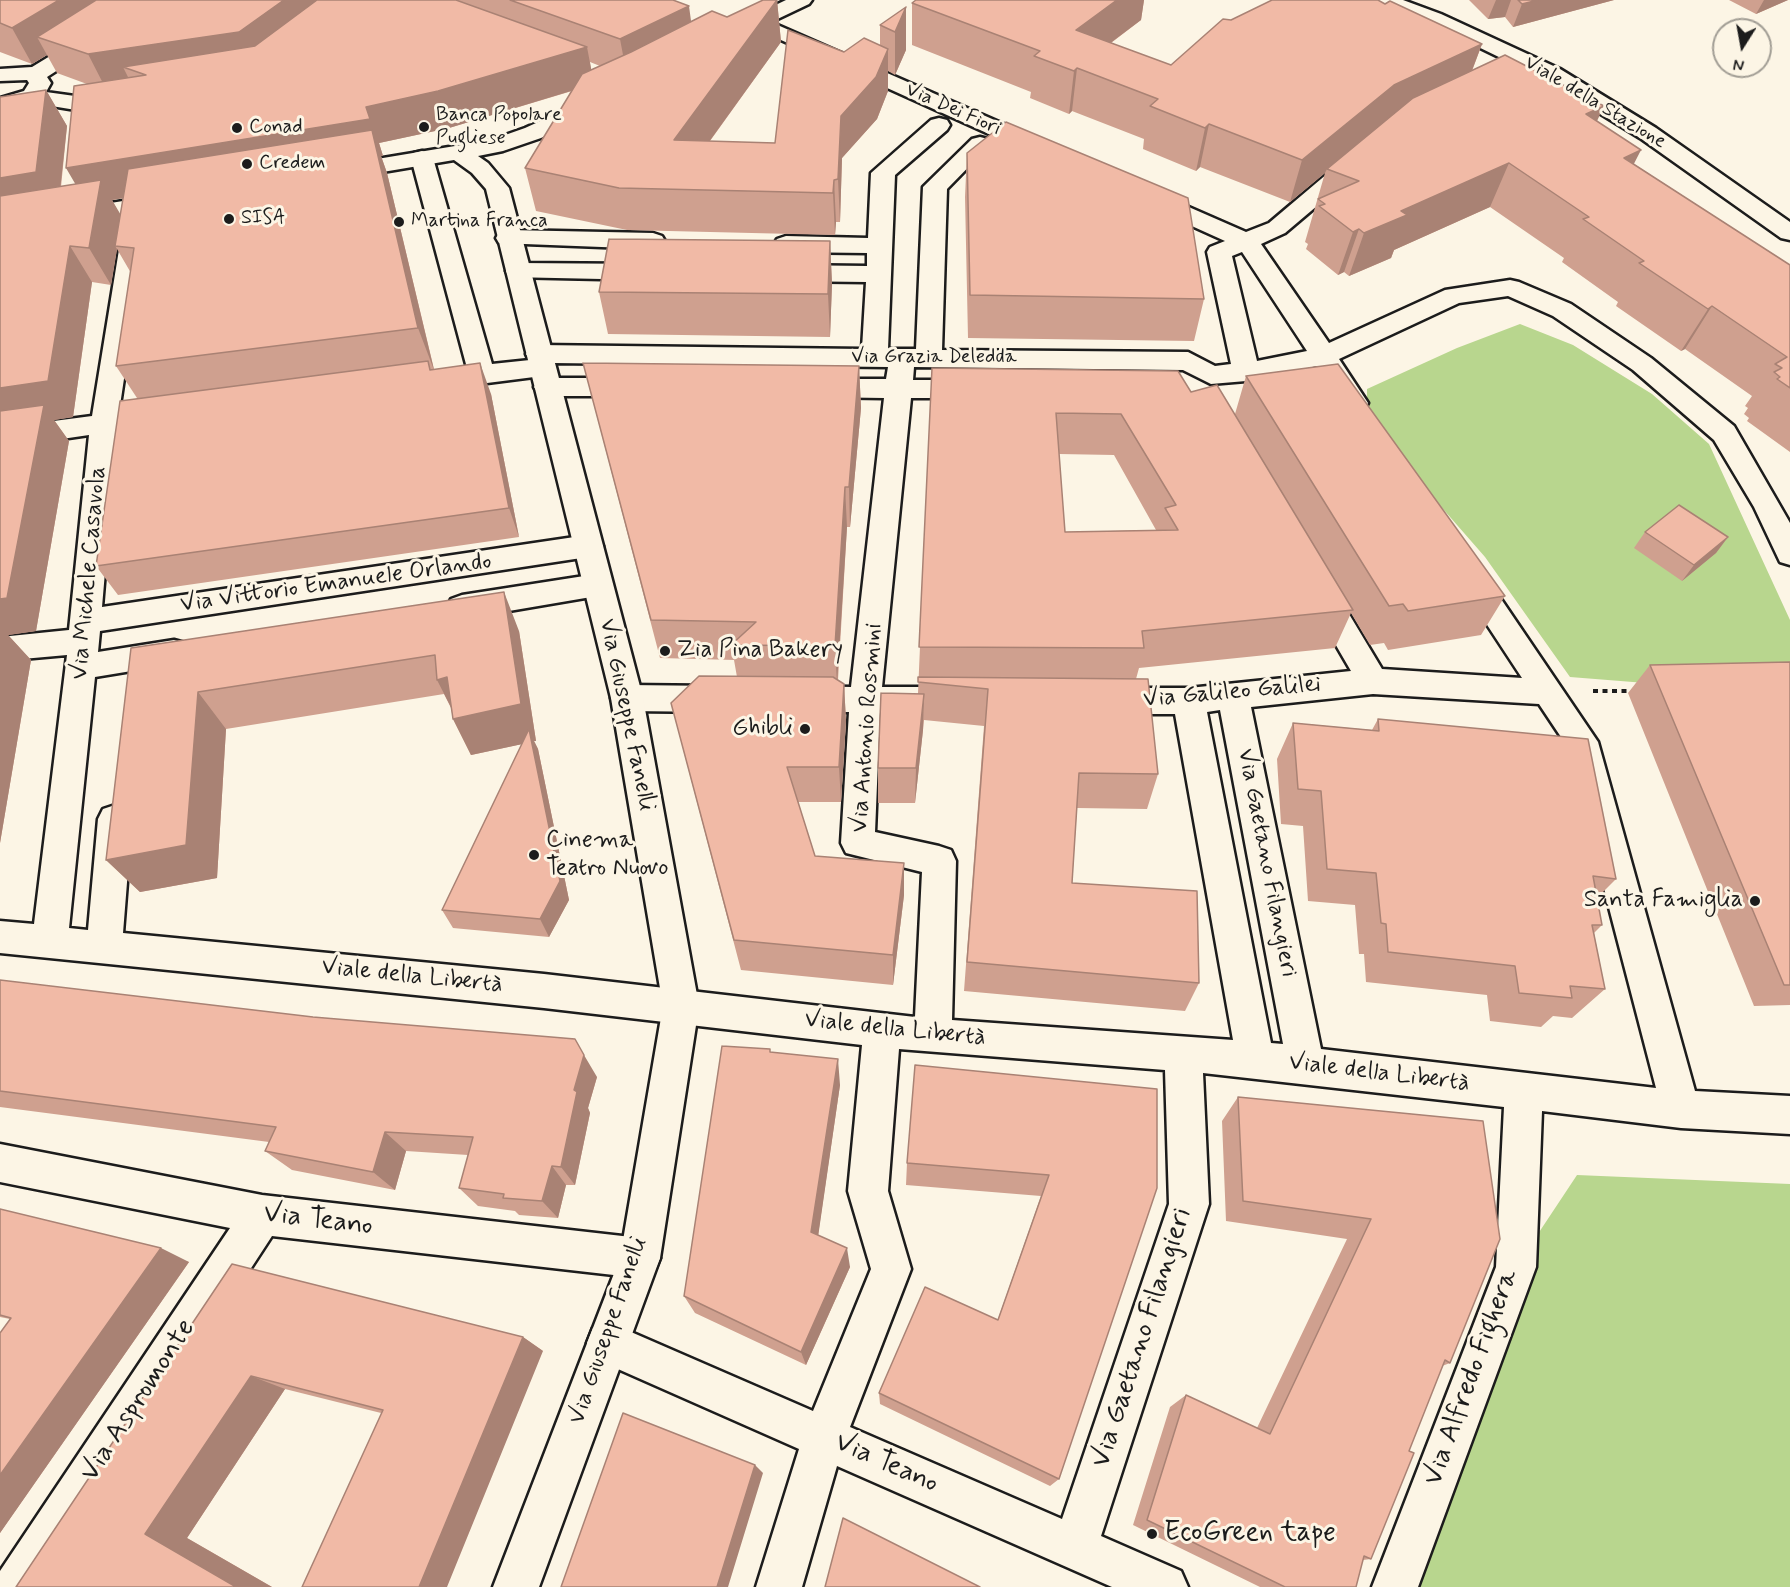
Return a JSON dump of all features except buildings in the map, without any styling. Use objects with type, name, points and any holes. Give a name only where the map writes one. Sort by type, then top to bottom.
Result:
[{"type":"street","points":[[0,105],[34,86],[128,17],[156,0]]},
{"type":"street","points":[[757,21],[802,0]]},
{"type":"street","name":"Viale della Stazione","points":[[1384,0],[1434,18],[1535,64],[1648,133],[1790,233]]},
{"type":"street","points":[[100,7],[128,17]]},
{"type":"street","name":"Via Dei Fiori","points":[[1035,168],[727,36],[757,21],[1062,159]]},
{"type":"street","points":[[1504,80],[1535,64]]},
{"type":"street","points":[[0,75],[21,72],[34,86],[81,115],[138,95]]},
{"type":"street","points":[[322,175],[495,146],[533,133],[608,97]]},
{"type":"street","name":"Via Antonio Rosmini","points":[[902,358],[879,274],[884,173],[939,125]]},
{"type":"street","points":[[459,153],[480,168],[497,188],[510,163],[533,133]]},
{"type":"street","name":"Via Antonio Rosmini","points":[[933,1036],[939,861],[858,843],[865,699],[902,358],[935,187],[981,144]]},
{"type":"street","points":[[1132,213],[1219,252],[1248,242],[1277,228],[1371,149]]},
{"type":"street","points":[[422,159],[482,375]]},
{"type":"street","name":"Via Giuseppe Fanelli","points":[[497,188],[627,698],[681,1006],[639,1258],[516,1587]]},
{"type":"street","points":[[1128,188],[1248,242],[1373,432]]},
{"type":"street","points":[[0,228],[73,205],[138,205],[192,196]]},
{"type":"street","name":"Via Michele Casavola","points":[[50,941],[83,643],[104,424],[138,205]]},
{"type":"street","points":[[508,238],[676,242]]},
{"type":"street","points":[[760,243],[880,246]]},
{"type":"street","points":[[1219,252],[1246,372]]},
{"type":"street","points":[[518,271],[669,272]]},
{"type":"street","points":[[762,273],[879,274]]},
{"type":"street","name":"Via Grazia Deledda","points":[[543,369],[902,358],[1188,361],[1202,388],[1246,372],[1324,356],[1454,296],[1510,288],[1562,310],[1642,364],[1724,433],[1779,500],[1790,554]]},
{"type":"street","points":[[411,384],[543,369],[660,387]]},
{"type":"street","name":"Via Grazia Deledda","points":[[792,388],[1004,389]]},
{"type":"street","points":[[0,438],[151,417]]},
{"type":"street","name":"Via Vittorio Emanuele Orlando","points":[[0,650],[83,643],[588,546]]},
{"type":"street","points":[[1451,550],[1582,742],[1681,1109]]},
{"type":"street","points":[[1306,567],[1373,681]]},
{"type":"street","name":"Via Vittorio Emanuele Orlando","points":[[440,610],[597,585]]},
{"type":"street","name":"Via Vittorio Emanuele Orlando","points":[[83,643],[129,660],[198,649]]},
{"type":"street","name":"Via Michele Casavola","points":[[126,694],[129,660]]},
{"type":"street","name":"Via Galileo Galilei","points":[[1081,701],[1189,701],[1373,681],[1548,692]]},
{"type":"street","name":"Via Gaetano Filangieri","points":[[1233,696],[1306,1065]]},
{"type":"street","points":[[627,698],[961,700]]},
{"type":"street","name":"Via Gaetano Filangieri","points":[[1189,701],[1255,1059]]},
{"type":"street","points":[[104,946],[118,787]]},
{"type":"street","name":"Viale della Libertà","points":[[0,938],[104,946],[681,1006],[933,1036],[1255,1059],[1681,1109],[1790,1115]]},
{"type":"street","points":[[779,1587],[824,1437],[891,1269],[868,1191],[882,1030]]},
{"type":"street","name":"Via Gaetano Filangieri","points":[[1075,1548],[1189,1204],[1183,1053]]},
{"type":"street","name":"Via Alfredo Fighera","points":[[1395,1587],[1516,1267],[1524,1091]]},
{"type":"street","name":"Via Teano","points":[[0,1163],[262,1215],[639,1258]]},
{"type":"street","name":"Via Aspromonte","points":[[16,1587],[262,1215]]},
{"type":"street","name":"Via Teano","points":[[608,1343],[1165,1587]]},
{"type":"path","points":[[1548,692],[1641,691]]},
{"type":"green space","points":[[1520,324],[1573,345],[1652,394],[1709,444],[1790,620],[1790,674],[1721,689],[1570,677],[1485,557],[1367,422],[1367,389],[1457,348]]},
{"type":"green space","points":[[1577,1175],[1790,1184],[1790,1587],[1396,1587],[1516,1267]]},
{"type":"place","name":"Banca Popolare Pugliese","points":[[424,127]]},
{"type":"place","name":"Conad","points":[[237,128]]},
{"type":"place","name":"Credem","points":[[247,164]]},
{"type":"place","name":"SISA","points":[[229,219]]},
{"type":"place","name":"Martina Franca","points":[[399,222]]},
{"type":"place","name":"Zia Pina Bakery","points":[[665,651]]},
{"type":"place","name":"Ghibli","points":[[805,729]]},
{"type":"place","name":"Cinema Teatro Nuovo","points":[[534,855]]},
{"type":"place","name":"Santa Famiglia","points":[[1755,901]]},
{"type":"place","name":"EcoGreen tape","points":[[1152,1534]]}]
